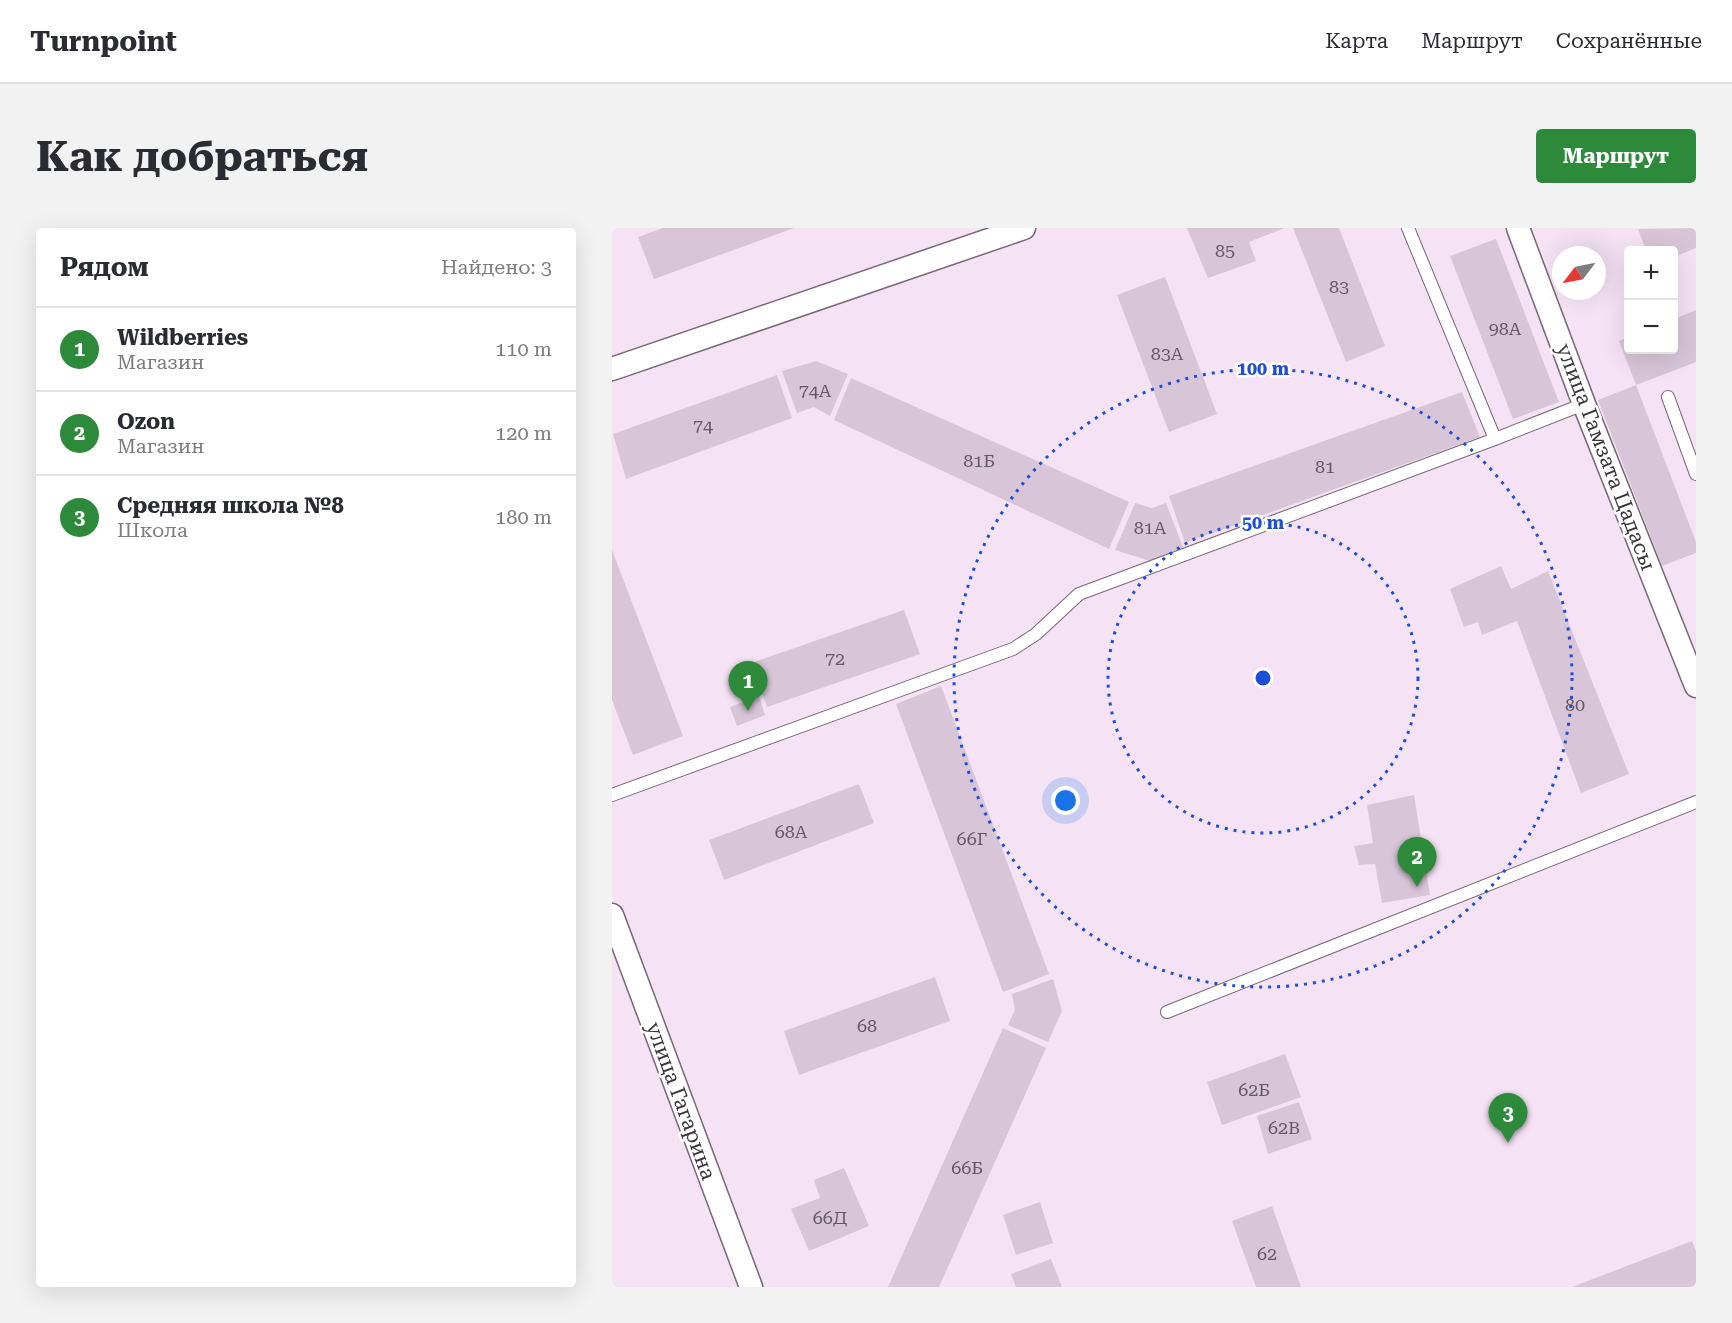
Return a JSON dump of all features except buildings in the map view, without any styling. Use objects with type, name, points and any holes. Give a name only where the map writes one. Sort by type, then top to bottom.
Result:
[{"type":"street","points":[[612,369],[1024,228]]},
{"type":"street","name":"улица Гамзата Цадасы","points":[[1518,228],[1584,404],[1696,686]]},
{"type":"street","name":"улица Гагарина","points":[[612,915],[751,1287]]},
{"type":"lane","points":[[1408,228],[1495,439]]},
{"type":"lane","points":[[1668,397],[1696,474]]},
{"type":"lane","points":[[612,795],[1013,648],[1036,634],[1079,594],[1584,404]]},
{"type":"lane","points":[[1167,1012],[1696,802]]},
{"type":"place","name":"Wildberries","points":[[748,711]]},
{"type":"place","name":"Ozon","points":[[1417,887]]},
{"type":"place","name":"Средняя школа №8","points":[[1508,1143]]}]
